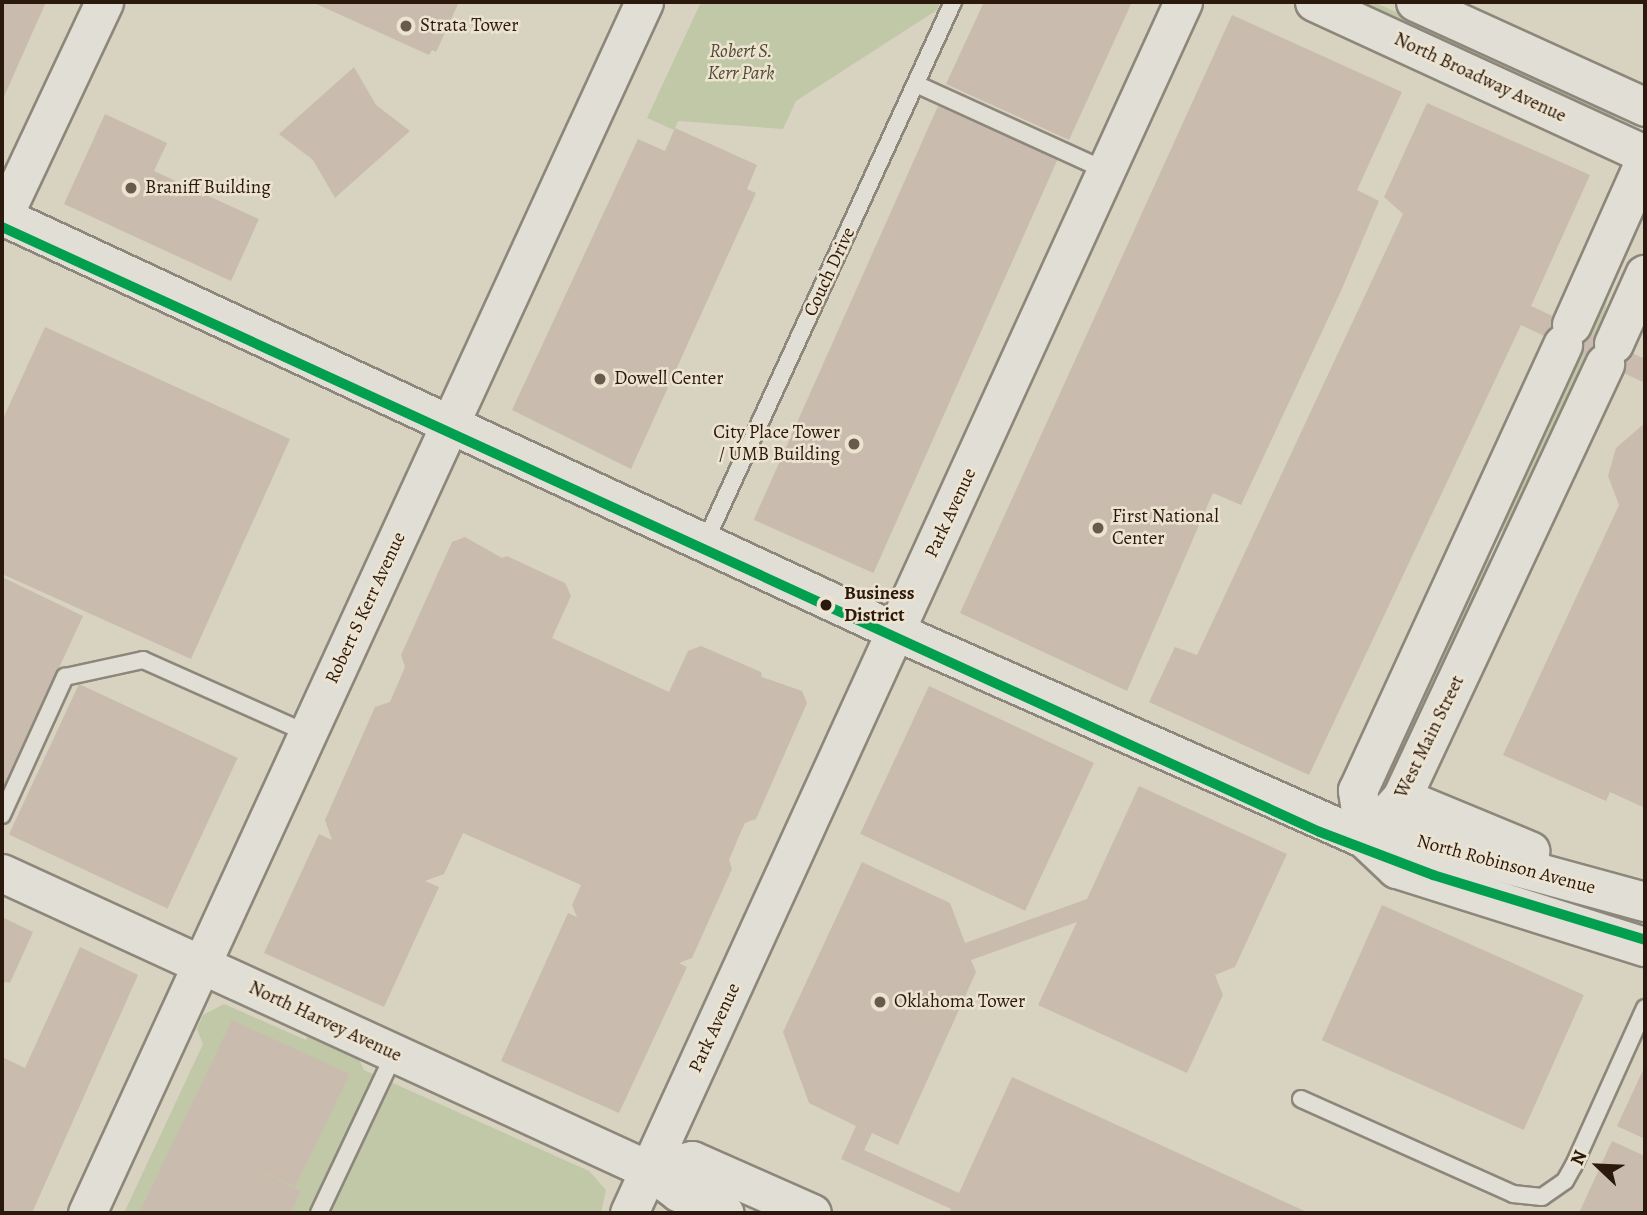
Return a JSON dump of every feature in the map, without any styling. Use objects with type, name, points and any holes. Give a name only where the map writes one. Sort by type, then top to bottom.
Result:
[{"type":"main road","points":[[1365,839],[1358,791],[1645,163]]},
{"type":"main road","name":"West Main Street","points":[[1365,839],[1402,799],[1518,555],[1645,275]]},
{"type":"main road","points":[[1476,535],[1518,555]]},
{"type":"main road","points":[[1402,799],[1645,902]]},
{"type":"main road","name":"North Robinson Avenue","points":[[1365,839],[1411,838],[1645,902]]},
{"type":"main road","name":"North Robinson Avenue","points":[[1365,839],[1398,869],[1645,947]]},
{"type":"street","points":[[2,217],[104,2]]},
{"type":"street","name":"Robert S Kerr Avenue","points":[[87,1213],[644,2]]},
{"type":"street","name":"Park Avenue","points":[[629,1213],[1183,2]]},
{"type":"street","name":"North Broadway Avenue","points":[[1314,2],[1645,154]]},
{"type":"street","points":[[1415,2],[1645,107]]},
{"type":"street","name":"North Robinson Avenue","points":[[2,217],[897,632],[1365,839]]},
{"type":"street","name":"North Harvey Avenue","points":[[2,873],[649,1170],[678,1192],[725,1213]]},
{"type":"street","points":[[649,1170],[692,1160],[812,1213]]},
{"type":"lane","name":"Couch Drive","points":[[705,542],[953,2]]},
{"type":"lane","points":[[916,83],[1107,171]]},
{"type":"lane","points":[[2,815],[65,677],[143,660],[307,733]]},
{"type":"lane","points":[[1301,1099],[1513,1194],[1542,1197],[1565,1181],[1574,1166],[1645,1008]]},
{"type":"lane","points":[[319,1213],[394,1054]]},
{"type":"green space","name":"Robert S. Kerr Park","points":[[701,2],[940,2],[937,10],[796,101],[783,129],[678,121],[674,130],[647,118]]},
{"type":"green space","points":[[1350,2],[1374,2],[1613,111],[1615,118]]},
{"type":"green space","points":[[1645,203],[1645,214],[1608,293],[1602,332],[1512,529],[1504,533],[1499,530]]},
{"type":"green space","points":[[1486,558],[1494,561],[1403,767],[1384,780]]},
{"type":"green space","points":[[224,1004],[306,1040],[309,1033],[357,1055],[364,1070],[589,1171],[606,1190],[601,1213],[124,1213],[203,1044],[197,1029],[203,1015]]},
{"type":"building","points":[[2,2],[46,2],[2,101]]},
{"type":"building","name":"Strata Tower","points":[[312,2],[459,2],[436,52],[432,50],[429,55]]},
{"type":"building","points":[[984,2],[1132,2],[1069,140],[946,84]]},
{"type":"building","points":[[1232,15],[1402,92],[1357,190],[1379,201],[1341,291],[1241,505],[1213,493],[1127,691],[960,613]]},
{"type":"building","points":[[354,67],[376,105],[410,131],[335,198],[313,160],[279,134]]},
{"type":"building","points":[[1427,103],[1590,175],[1531,306],[1645,359],[1645,383],[1521,325],[1309,775],[1149,702],[1175,647],[1197,655],[1403,214],[1384,197]]},
{"type":"building","points":[[938,106],[1058,159],[873,573],[754,520]]},
{"type":"building","name":"Braniff Building","points":[[105,114],[167,143],[154,171],[259,219],[231,281],[64,204]]},
{"type":"building","points":[[675,128],[757,165],[747,189],[756,193],[631,469],[512,410],[638,139],[665,151]]},
{"type":"building","points":[[45,327],[290,439],[191,659],[2,574],[2,421]]},
{"type":"building","points":[[1645,423],[1645,808],[1610,792],[1606,801],[1503,755],[1619,505],[1608,476],[1616,448]]},
{"type":"building","points":[[465,537],[502,558],[507,556],[565,583],[571,596],[552,638],[669,692],[688,651],[701,646],[761,672],[762,677],[802,691],[807,703],[756,819],[745,823],[739,836],[729,860],[732,869],[692,958],[679,963],[687,967],[619,1113],[501,1061],[568,913],[577,917],[572,905],[581,885],[463,833],[444,874],[425,881],[439,887],[384,1007],[264,953],[319,834],[332,840],[325,820],[375,707],[390,702],[405,667],[401,655],[452,542]]},
{"type":"building","points":[[2,577],[83,616],[2,791]]},
{"type":"building","points":[[79,684],[238,758],[167,908],[9,834]]},
{"type":"building","points":[[929,686],[1094,763],[1025,911],[860,834]]},
{"type":"building","points":[[1139,786],[1287,854],[1235,967],[1215,975],[1223,995],[1187,1073],[1038,1005],[1077,922],[971,960],[976,972],[898,1145],[872,1133],[864,1150],[959,1193],[1012,1077],[1309,1213],[949,1213],[951,1209],[841,1159],[856,1126],[809,1103],[783,1032],[862,862],[950,903],[965,943],[1087,899]]},
{"type":"building","points":[[1382,905],[1584,995],[1524,1130],[1322,1040]]},
{"type":"building","points":[[2,917],[33,932],[10,983],[5,982],[2,989]]},
{"type":"building","points":[[80,947],[138,975],[32,1213],[2,1213],[2,1057],[25,1068]]},
{"type":"building","points":[[232,1020],[350,1074],[295,1187],[211,1149],[301,1191],[291,1213],[139,1213]]},
{"type":"building","points":[[1645,1066],[1645,1139],[1617,1126]]},
{"type":"building","points":[[1612,1141],[1645,1156],[1645,1213],[1579,1213]]},
{"type":"transit line","points":[[2,227],[1320,832],[1433,875],[1645,940]]},
{"type":"place","name":"Strata Tower","points":[[406,26]]},
{"type":"place","name":"Braniff Building","points":[[131,188]]},
{"type":"place","name":"Dowell Center","points":[[600,379]]},
{"type":"place","name":"City Place Tower / UMB Building","points":[[854,444]]},
{"type":"place","name":"First National Center","points":[[1098,528]]},
{"type":"place","name":"Business District","points":[[826,605]]},
{"type":"place","name":"Oklahoma Tower","points":[[880,1002]]}]
